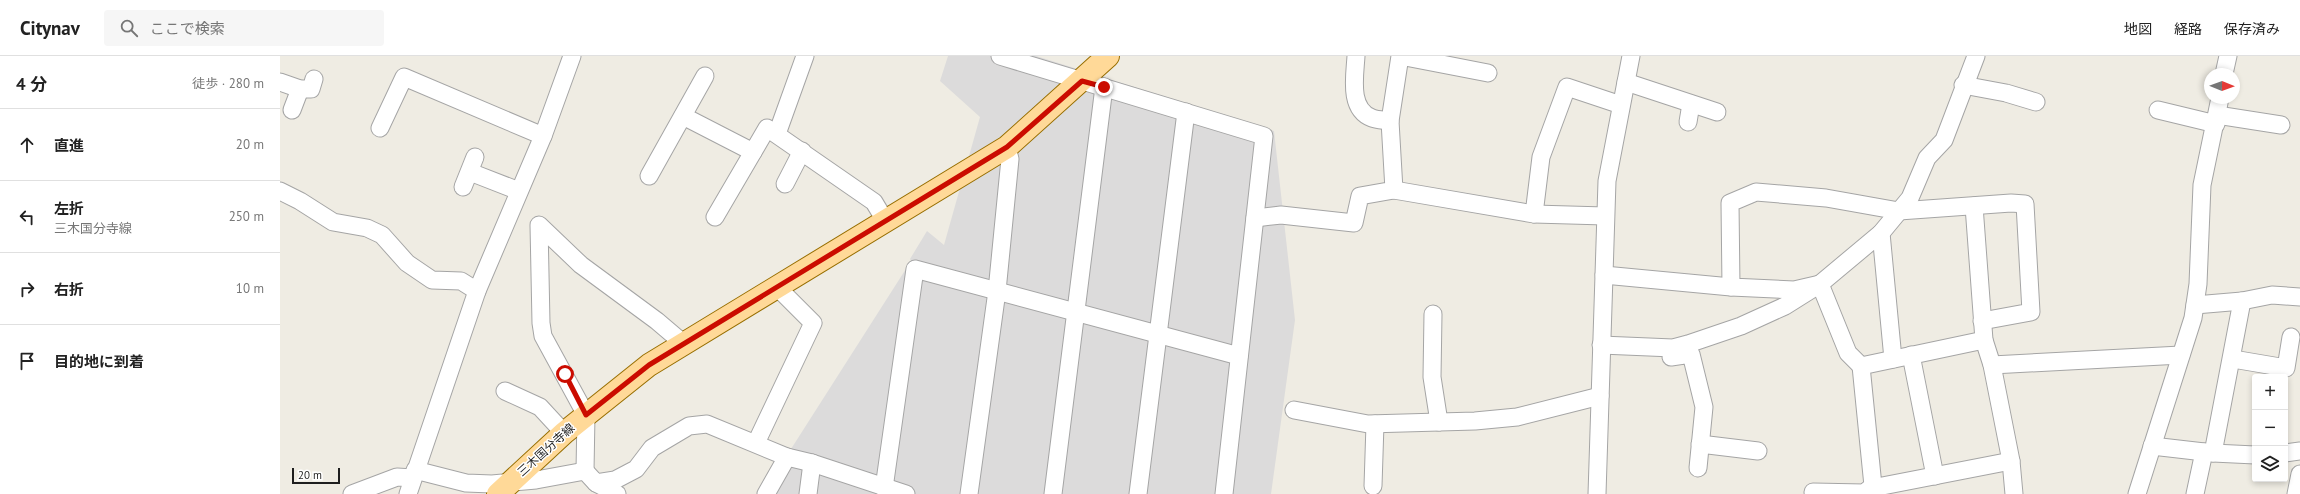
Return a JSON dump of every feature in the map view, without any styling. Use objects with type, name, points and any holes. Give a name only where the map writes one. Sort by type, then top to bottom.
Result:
[{"type":"main road","name":"三木国分寺線","points":[[505,488],[564,433],[649,365],[1007,147],[1108,56]]},
{"type":"street","points":[[412,481],[477,291],[543,136],[572,56]]},
{"type":"street","points":[[777,134],[805,56]]},
{"type":"street","points":[[1000,56],[1264,136],[1224,494]]},
{"type":"street","points":[[1356,56],[1354,91],[1359,107],[1371,118],[1390,121]]},
{"type":"street","points":[[1394,190],[1390,121],[1400,56],[1488,74]]},
{"type":"street","points":[[1597,494],[1606,181],[1631,56]]},
{"type":"street","points":[[1601,350],[1673,348],[1688,344],[1747,324],[1785,306],[1820,284],[1881,233],[1910,198],[1927,158],[1944,140],[1963,85],[1976,56]]},
{"type":"street","points":[[2225,68],[2228,56]]},
{"type":"street","points":[[649,176],[705,76]]},
{"type":"street","points":[[380,128],[404,77],[543,136]]},
{"type":"street","points":[[280,82],[300,89],[311,89],[314,79]]},
{"type":"street","points":[[1626,82],[1717,112]]},
{"type":"street","points":[[1963,85],[2036,102]]},
{"type":"street","points":[[1053,494],[1104,87]]},
{"type":"street","points":[[1534,214],[1541,157],[1567,87],[1621,105]]},
{"type":"street","points":[[292,110],[300,89]]},
{"type":"street","points":[[1688,122],[1691,104]]},
{"type":"street","points":[[2158,110],[2218,112],[2281,125]]},
{"type":"street","points":[[1138,494],[1186,112]]},
{"type":"street","points":[[2137,494],[2193,318],[2198,284],[2202,185],[2218,112]]},
{"type":"street","points":[[683,116],[753,152]]},
{"type":"street","points":[[715,217],[767,128],[874,202],[886,222]]},
{"type":"street","points":[[969,494],[997,291],[1010,159],[1007,147]]},
{"type":"street","points":[[785,184],[802,151]]},
{"type":"street","points":[[469,172],[519,191]]},
{"type":"street","points":[[1255,218],[1281,215],[1354,223],[1360,196],[1394,190],[1534,214],[1605,216]]},
{"type":"street","points":[[280,191],[300,200],[333,222],[367,228],[382,235],[407,263],[432,280],[461,281],[477,291]]},
{"type":"street","points":[[1731,287],[1730,203],[1756,192],[1826,198],[1899,211],[2011,203],[2025,204],[2031,312],[1982,321]]},
{"type":"street","points":[[1974,206],[1984,340],[1992,365],[2011,461],[2014,494]]},
{"type":"street","points":[[591,477],[586,415],[543,336],[541,323],[540,225],[582,265],[684,344]]},
{"type":"street","points":[[1881,233],[1893,359]]},
{"type":"street","points":[[352,494],[397,477],[412,481],[492,484],[505,488],[536,480],[591,477],[615,480],[636,469],[652,448],[689,426],[707,424],[756,443],[786,457],[812,463],[894,492],[915,269],[1239,356]]},
{"type":"street","points":[[1604,275],[1731,287],[1794,290],[1820,284]]},
{"type":"street","points":[[1820,284],[1848,353],[1861,366],[1876,489]]},
{"type":"street","points":[[756,443],[813,323],[777,287]]},
{"type":"street","points":[[2195,305],[2242,301],[2272,295],[2300,297]]},
{"type":"street","points":[[2195,494],[2209,452],[2233,359],[2242,301]]},
{"type":"street","points":[[1433,314],[1432,377],[1439,422]]},
{"type":"street","points":[[2233,359],[2286,368],[2292,337]]},
{"type":"street","points":[[1861,366],[1984,340]]},
{"type":"street","points":[[1601,350],[1676,358],[1691,354],[1704,407],[1698,468]]},
{"type":"street","points":[[1912,355],[1935,476]]},
{"type":"street","points":[[1992,365],[2181,356]]},
{"type":"street","points":[[505,391],[540,407],[564,433]]},
{"type":"street","points":[[1294,410],[1375,424],[1439,422],[1517,417],[1600,396]]},
{"type":"street","points":[[1373,486],[1375,424]]},
{"type":"street","points":[[1700,444],[1758,451]]},
{"type":"street","points":[[2152,446],[2252,455]]},
{"type":"street","points":[[2288,452],[2300,451]]},
{"type":"street","points":[[766,494],[786,457]]},
{"type":"street","points":[[1813,492],[1864,493],[1935,476],[2011,461]]},
{"type":"street","points":[[808,494],[812,463]]},
{"type":"street","points":[[2296,494],[2300,474]]},
{"type":"street","points":[[591,477],[617,494]]},
{"type":"shaded area","points":[[948,56],[1036,56],[1274,131],[1295,320],[1271,494],[759,494],[789,448],[791,449],[911,261],[910,259],[927,231],[944,245],[980,117],[940,81]]},
{"type":"route","points":[[565,374],[586,415],[649,365],[1007,147],[1082,81],[1104,87]]}]
